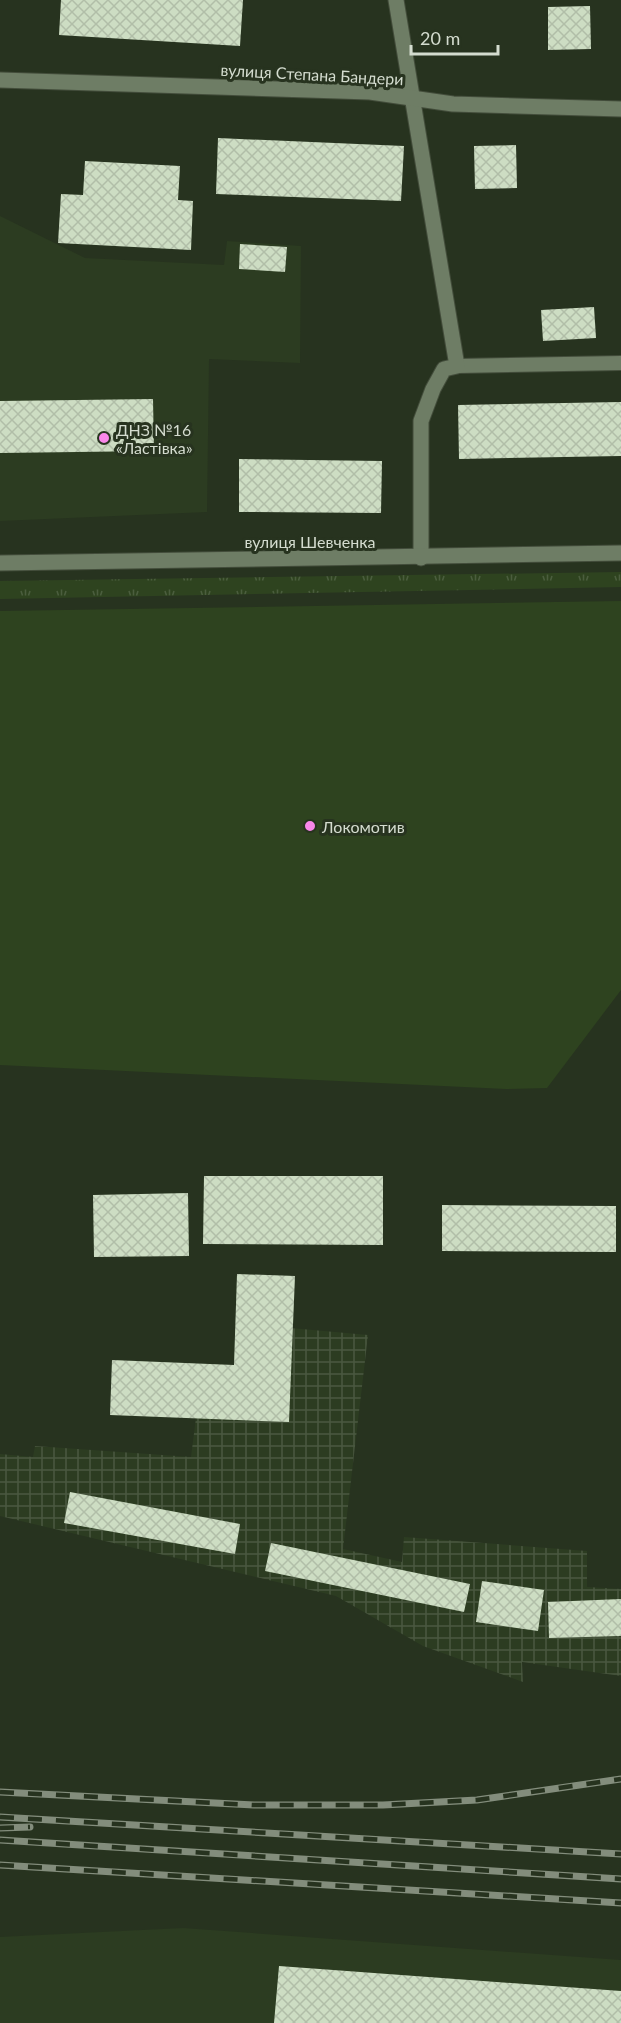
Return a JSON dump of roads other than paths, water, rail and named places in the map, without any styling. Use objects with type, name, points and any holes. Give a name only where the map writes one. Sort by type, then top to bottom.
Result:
[{"type":"street","points":[[396,0],[457,366],[444,369],[432,389],[421,421],[421,558]]},
{"type":"street","name":"вулиця Степана Бандери","points":[[0,80],[370,92],[453,104],[621,109]]},
{"type":"street","name":"вулиця Шевченка","points":[[0,563],[621,553]]},
{"type":"lane","points":[[457,366],[621,363]]},
{"type":"railway","points":[[0,1792],[254,1805],[383,1805],[477,1800],[621,1779]]},
{"type":"railway","points":[[0,1817],[621,1854]]},
{"type":"railway","points":[[0,1828],[30,1827]]},
{"type":"railway","points":[[0,1840],[621,1879]]},
{"type":"railway","points":[[0,1865],[621,1903]]},
{"type":"place","name":"ДНЗ №16 «Ластівка»","points":[[104,438]]},
{"type":"place","name":"Локомотив","points":[[310,826]]}]
